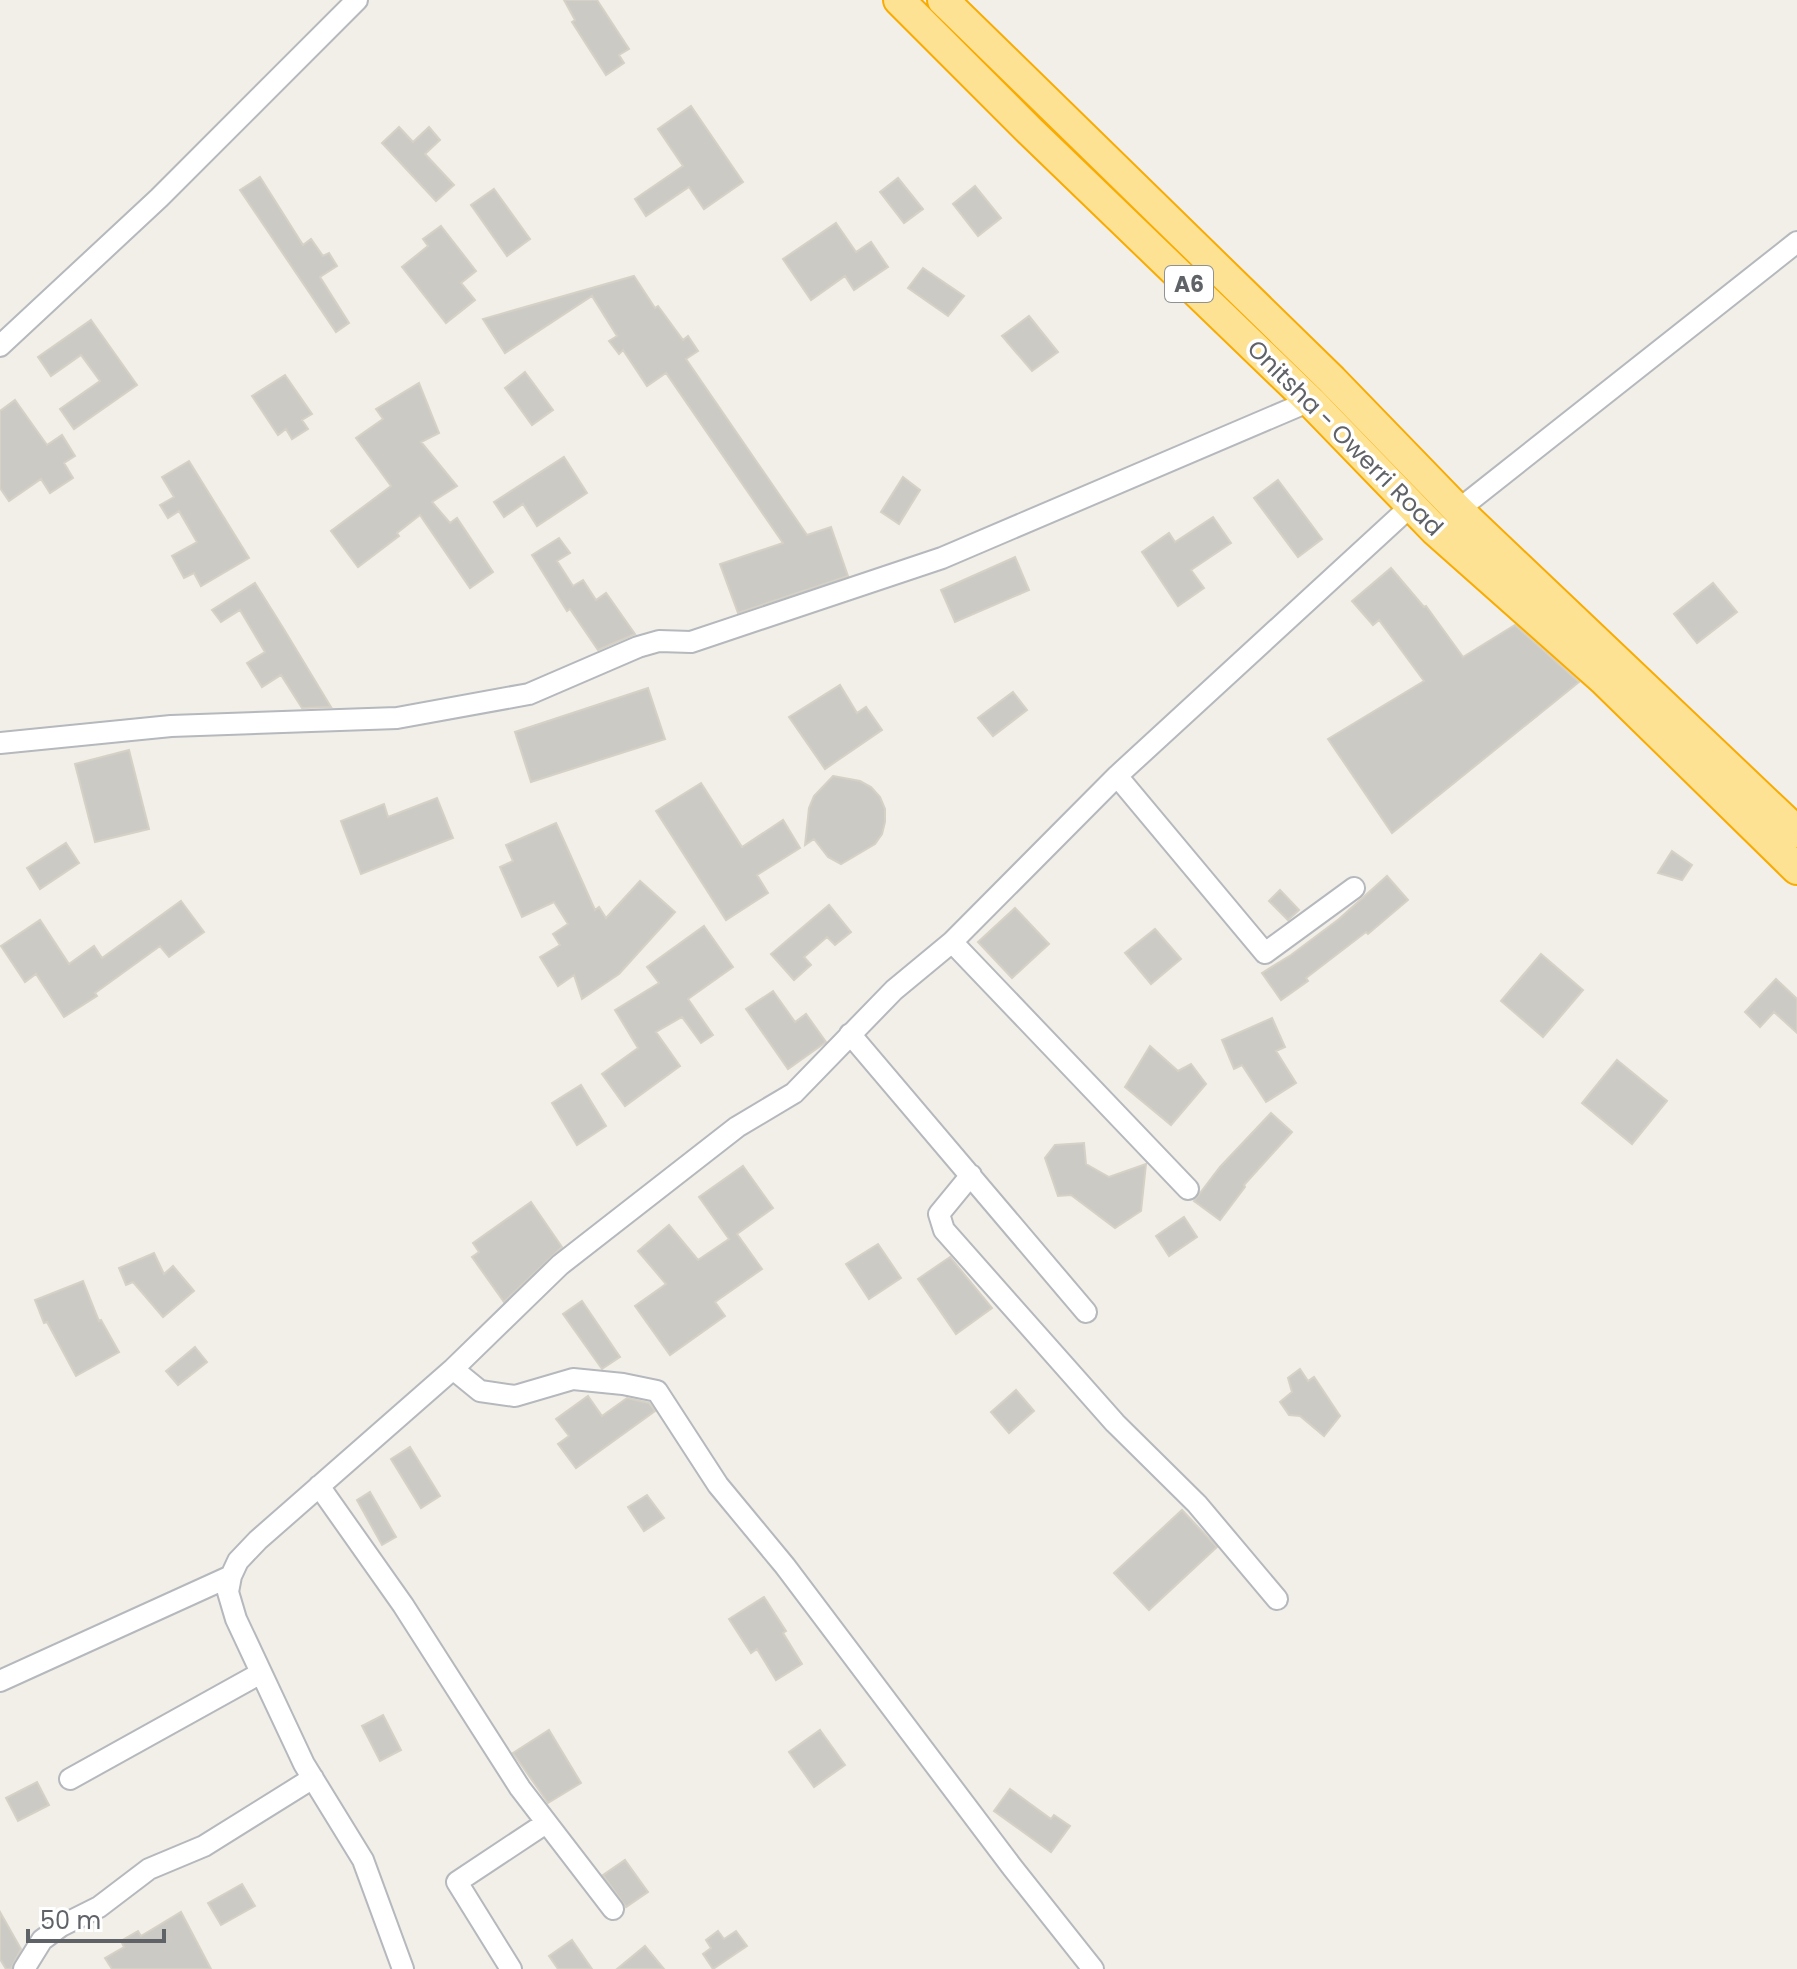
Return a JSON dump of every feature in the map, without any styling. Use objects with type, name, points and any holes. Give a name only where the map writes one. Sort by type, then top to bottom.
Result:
[{"type":"highway","name":"Onitsha - Owerri Road","points":[[899,0],[1310,401],[1411,506],[1604,680],[1797,869]]},
{"type":"highway","name":"Onitsha - Owerri Road","points":[[943,0],[1332,380],[1458,510],[1797,832]]},
{"type":"street","points":[[0,346],[159,198],[357,0]]},
{"type":"street","points":[[1458,510],[1797,242]]},
{"type":"street","points":[[0,743],[171,726],[397,718],[529,694],[638,647],[659,641],[691,642],[942,558],[1310,401]]},
{"type":"street","points":[[403,1969],[363,1860],[313,1778],[236,1619],[228,1592],[238,1561],[453,1369],[560,1265],[737,1127],[794,1093],[894,990],[952,942],[1117,776],[1411,506]]},
{"type":"street","points":[[1117,776],[1265,953],[1354,888]]},
{"type":"street","points":[[952,942],[1188,1189]]},
{"type":"street","points":[[850,1034],[1086,1312]]},
{"type":"street","points":[[971,1175],[942,1207],[939,1214],[944,1230],[1115,1423],[1197,1504],[1277,1599]]},
{"type":"street","points":[[453,1369],[480,1391],[515,1396],[573,1379],[657,1391],[718,1485],[785,1566],[1012,1867],[1093,1969]]},
{"type":"street","points":[[319,1486],[403,1605],[520,1788],[613,1909]]},
{"type":"street","points":[[0,1681],[231,1576]]},
{"type":"street","points":[[70,1779],[261,1673]]},
{"type":"street","points":[[24,1969],[42,1940],[61,1926],[99,1907],[149,1869],[204,1846],[313,1778]]},
{"type":"street","points":[[511,1969],[457,1882],[546,1823]]},
{"type":"building","points":[[564,0],[597,0],[629,49],[619,55],[624,63],[606,75],[572,22],[575,20]]},
{"type":"building","points":[[691,106],[743,182],[704,209],[689,187],[646,216],[635,199],[683,166],[658,129]]},
{"type":"building","points":[[399,127],[413,142],[429,127],[440,140],[425,154],[454,185],[436,201],[382,143]]},
{"type":"building","points":[[260,177],[303,245],[311,239],[323,256],[329,253],[337,266],[320,277],[349,323],[336,332],[240,190]]},
{"type":"building","points":[[898,178],[923,209],[904,223],[880,192]]},
{"type":"building","points":[[975,186],[1001,218],[978,236],[953,204]]},
{"type":"building","points":[[494,189],[530,239],[507,256],[471,205]]},
{"type":"building","points":[[836,223],[856,252],[871,242],[888,267],[854,290],[845,276],[811,300],[783,259]]},
{"type":"building","points":[[441,226],[476,271],[461,283],[475,300],[446,323],[402,267],[428,246],[423,239]]},
{"type":"building","points":[[923,268],[964,296],[948,316],[908,288]]},
{"type":"building","points":[[634,276],[655,308],[658,306],[683,340],[688,336],[698,351],[686,359],[807,535],[831,527],[848,576],[738,613],[720,564],[783,543],[666,373],[647,386],[623,350],[619,354],[609,341],[617,336],[592,296],[505,353],[483,319]]},
{"type":"building","points":[[1029,316],[1058,352],[1032,371],[1002,336]]},
{"type":"building","points":[[91,320],[137,385],[74,429],[60,409],[100,381],[81,355],[51,376],[38,357]]},
{"type":"building","points":[[525,372],[553,410],[532,425],[505,388]]},
{"type":"building","points":[[285,375],[312,414],[302,420],[308,429],[292,439],[286,429],[278,435],[252,396]]},
{"type":"building","points":[[419,383],[439,433],[421,442],[457,486],[432,502],[450,523],[457,518],[493,572],[470,588],[420,515],[397,533],[399,536],[358,567],[331,531],[391,486],[356,438],[383,419],[376,409]]},
{"type":"building","points":[[15,400],[47,445],[62,435],[75,456],[64,463],[73,478],[50,493],[41,479],[9,501],[0,488],[0,411]]},
{"type":"building","points":[[564,457],[587,493],[537,526],[523,504],[504,517],[494,502]]},
{"type":"building","points":[[189,461],[249,558],[201,586],[194,573],[184,578],[172,556],[197,542],[179,511],[168,518],[160,505],[174,497],[162,477]]},
{"type":"building","points":[[903,477],[920,490],[899,524],[881,512]]},
{"type":"building","points":[[1278,480],[1322,539],[1298,557],[1254,498]]},
{"type":"building","points":[[1213,517],[1231,543],[1191,570],[1204,588],[1178,606],[1142,552],[1169,533],[1175,542]]},
{"type":"building","points":[[559,538],[570,553],[557,561],[573,586],[583,580],[596,600],[606,593],[635,634],[598,650],[570,609],[567,611],[532,555]]},
{"type":"building","points":[[1015,557],[1029,590],[955,622],[941,590]]},
{"type":"building","points":[[1391,568],[1426,606],[1463,657],[1515,625],[1579,682],[1392,833],[1328,739],[1424,681],[1379,620],[1373,625],[1352,601]]},
{"type":"building","points":[[255,583],[331,707],[302,708],[281,675],[262,687],[247,663],[265,652],[240,610],[221,622],[212,610]]},
{"type":"building","points":[[1713,583],[1737,612],[1697,643],[1674,614]]},
{"type":"building","points":[[840,685],[857,713],[866,707],[882,730],[825,769],[789,717]]},
{"type":"building","points":[[648,688],[665,739],[531,782],[515,732]]},
{"type":"building","points":[[1013,692],[1027,710],[993,736],[978,718]]},
{"type":"building","points":[[129,750],[149,829],[95,842],[75,764]]},
{"type":"building","points":[[833,776],[860,781],[871,787],[885,809],[882,834],[875,844],[841,864],[828,857],[814,839],[805,845],[809,808],[814,796]]},
{"type":"building","points":[[701,783],[742,847],[783,820],[800,848],[757,875],[768,893],[726,920],[656,811]]},
{"type":"building","points":[[437,798],[453,838],[361,874],[341,821],[384,804],[388,817]]},
{"type":"building","points":[[556,823],[595,910],[599,907],[606,918],[640,881],[675,912],[619,974],[582,999],[574,975],[558,986],[540,957],[560,945],[553,934],[568,924],[554,902],[522,917],[500,867],[513,861],[506,845]]},
{"type":"building","points":[[66,843],[79,863],[40,889],[27,868]]},
{"type":"building","points":[[1672,851],[1692,865],[1682,880],[1658,873]]},
{"type":"building","points":[[1387,876],[1408,900],[1281,1000],[1262,973],[1339,919]]},
{"type":"building","points":[[1280,890],[1299,910],[1288,920],[1269,901]]},
{"type":"building","points":[[181,901],[204,932],[169,957],[160,946],[95,993],[97,996],[64,1017],[36,974],[25,982],[1,946],[40,920],[69,964],[94,946],[102,958]]},
{"type":"building","points":[[829,905],[851,932],[835,945],[827,937],[804,957],[811,965],[794,980],[771,954]]},
{"type":"building","points":[[1015,908],[1049,944],[1012,978],[978,942]]},
{"type":"building","points":[[704,926],[733,967],[688,999],[713,1035],[701,1043],[682,1017],[656,1032],[680,1066],[625,1106],[602,1074],[638,1048],[615,1010],[659,983],[647,967]]},
{"type":"building","points":[[1155,929],[1181,959],[1151,984],[1125,953]]},
{"type":"building","points":[[1541,954],[1583,990],[1543,1037],[1501,1001]]},
{"type":"building","points":[[1776,979],[1797,999],[1797,1033],[1774,1012],[1760,1027],[1745,1012]]},
{"type":"building","points":[[773,991],[795,1022],[806,1014],[826,1042],[788,1069],[746,1009]]},
{"type":"building","points":[[1272,1018],[1285,1047],[1276,1051],[1296,1083],[1266,1102],[1242,1065],[1234,1069],[1222,1040]]},
{"type":"building","points":[[1150,1046],[1178,1071],[1191,1064],[1206,1084],[1171,1125],[1125,1087]]},
{"type":"building","points":[[1617,1060],[1667,1101],[1632,1144],[1582,1103]]},
{"type":"building","points":[[581,1085],[606,1126],[577,1145],[552,1103]]},
{"type":"building","points":[[1271,1113],[1292,1132],[1244,1185],[1220,1220],[1194,1201],[1220,1167]]},
{"type":"building","points":[[1084,1143],[1086,1164],[1109,1177],[1146,1164],[1141,1211],[1115,1228],[1071,1195],[1058,1196],[1045,1158],[1055,1145]]},
{"type":"building","points":[[743,1166],[773,1208],[737,1234],[762,1269],[715,1302],[725,1316],[670,1355],[635,1306],[666,1284],[638,1251],[669,1225],[698,1260],[729,1239],[699,1197]]},
{"type":"building","points":[[531,1202],[562,1247],[504,1302],[472,1257],[479,1252],[473,1243]]},
{"type":"building","points":[[1184,1217],[1197,1237],[1169,1256],[1156,1236]]},
{"type":"building","points":[[878,1244],[901,1278],[869,1299],[846,1264]]},
{"type":"building","points":[[154,1253],[164,1274],[173,1266],[194,1291],[163,1317],[133,1282],[126,1285],[119,1268]]},
{"type":"building","points":[[950,1257],[992,1308],[956,1334],[918,1279]]},
{"type":"building","points":[[83,1281],[99,1321],[119,1352],[76,1376],[47,1322],[44,1323],[35,1300]]},
{"type":"building","points":[[582,1301],[620,1357],[602,1369],[563,1314]]},
{"type":"building","points":[[195,1347],[207,1362],[178,1385],[166,1371]]},
{"type":"building","points":[[1300,1369],[1308,1381],[1314,1377],[1340,1416],[1324,1436],[1300,1416],[1289,1415],[1280,1402],[1292,1392],[1288,1378]]},
{"type":"building","points":[[1016,1390],[1034,1411],[1009,1433],[991,1412]]},
{"type":"building","points":[[588,1396],[602,1416],[627,1398],[649,1403],[655,1411],[576,1468],[558,1444],[569,1436],[556,1419]]},
{"type":"building","points":[[410,1447],[440,1496],[421,1508],[391,1459]]},
{"type":"building","points":[[370,1492],[396,1537],[382,1545],[357,1500]]},
{"type":"building","points":[[647,1495],[664,1518],[644,1531],[628,1507]]},
{"type":"building","points":[[1182,1510],[1217,1547],[1149,1610],[1114,1573]]},
{"type":"building","points":[[764,1597],[802,1664],[776,1680],[757,1649],[751,1653],[729,1619]]},
{"type":"building","points":[[383,1715],[401,1750],[380,1761],[362,1726]]},
{"type":"building","points":[[549,1730],[581,1783],[548,1803],[513,1753]]},
{"type":"building","points":[[820,1730],[845,1765],[814,1787],[789,1752]]},
{"type":"building","points":[[37,1782],[49,1805],[18,1821],[6,1798]]},
{"type":"building","points":[[1010,1789],[1051,1819],[1054,1815],[1070,1826],[1051,1852],[994,1811]]},
{"type":"building","points":[[625,1860],[648,1892],[626,1907],[603,1875]]},
{"type":"building","points":[[242,1884],[255,1906],[221,1925],[208,1903]]},
{"type":"building","points":[[0,1912],[21,1949],[11,1969],[6,1969],[0,1959]]},
{"type":"building","points":[[181,1912],[211,1969],[112,1969],[105,1958],[124,1947],[121,1941],[138,1931],[141,1936]]},
{"type":"building","points":[[718,1931],[724,1939],[736,1931],[747,1946],[713,1969],[703,1954],[711,1948],[706,1940]]},
{"type":"building","points":[[572,1940],[592,1969],[558,1969],[549,1956]]},
{"type":"building","points":[[645,1946],[664,1969],[617,1969]]}]
